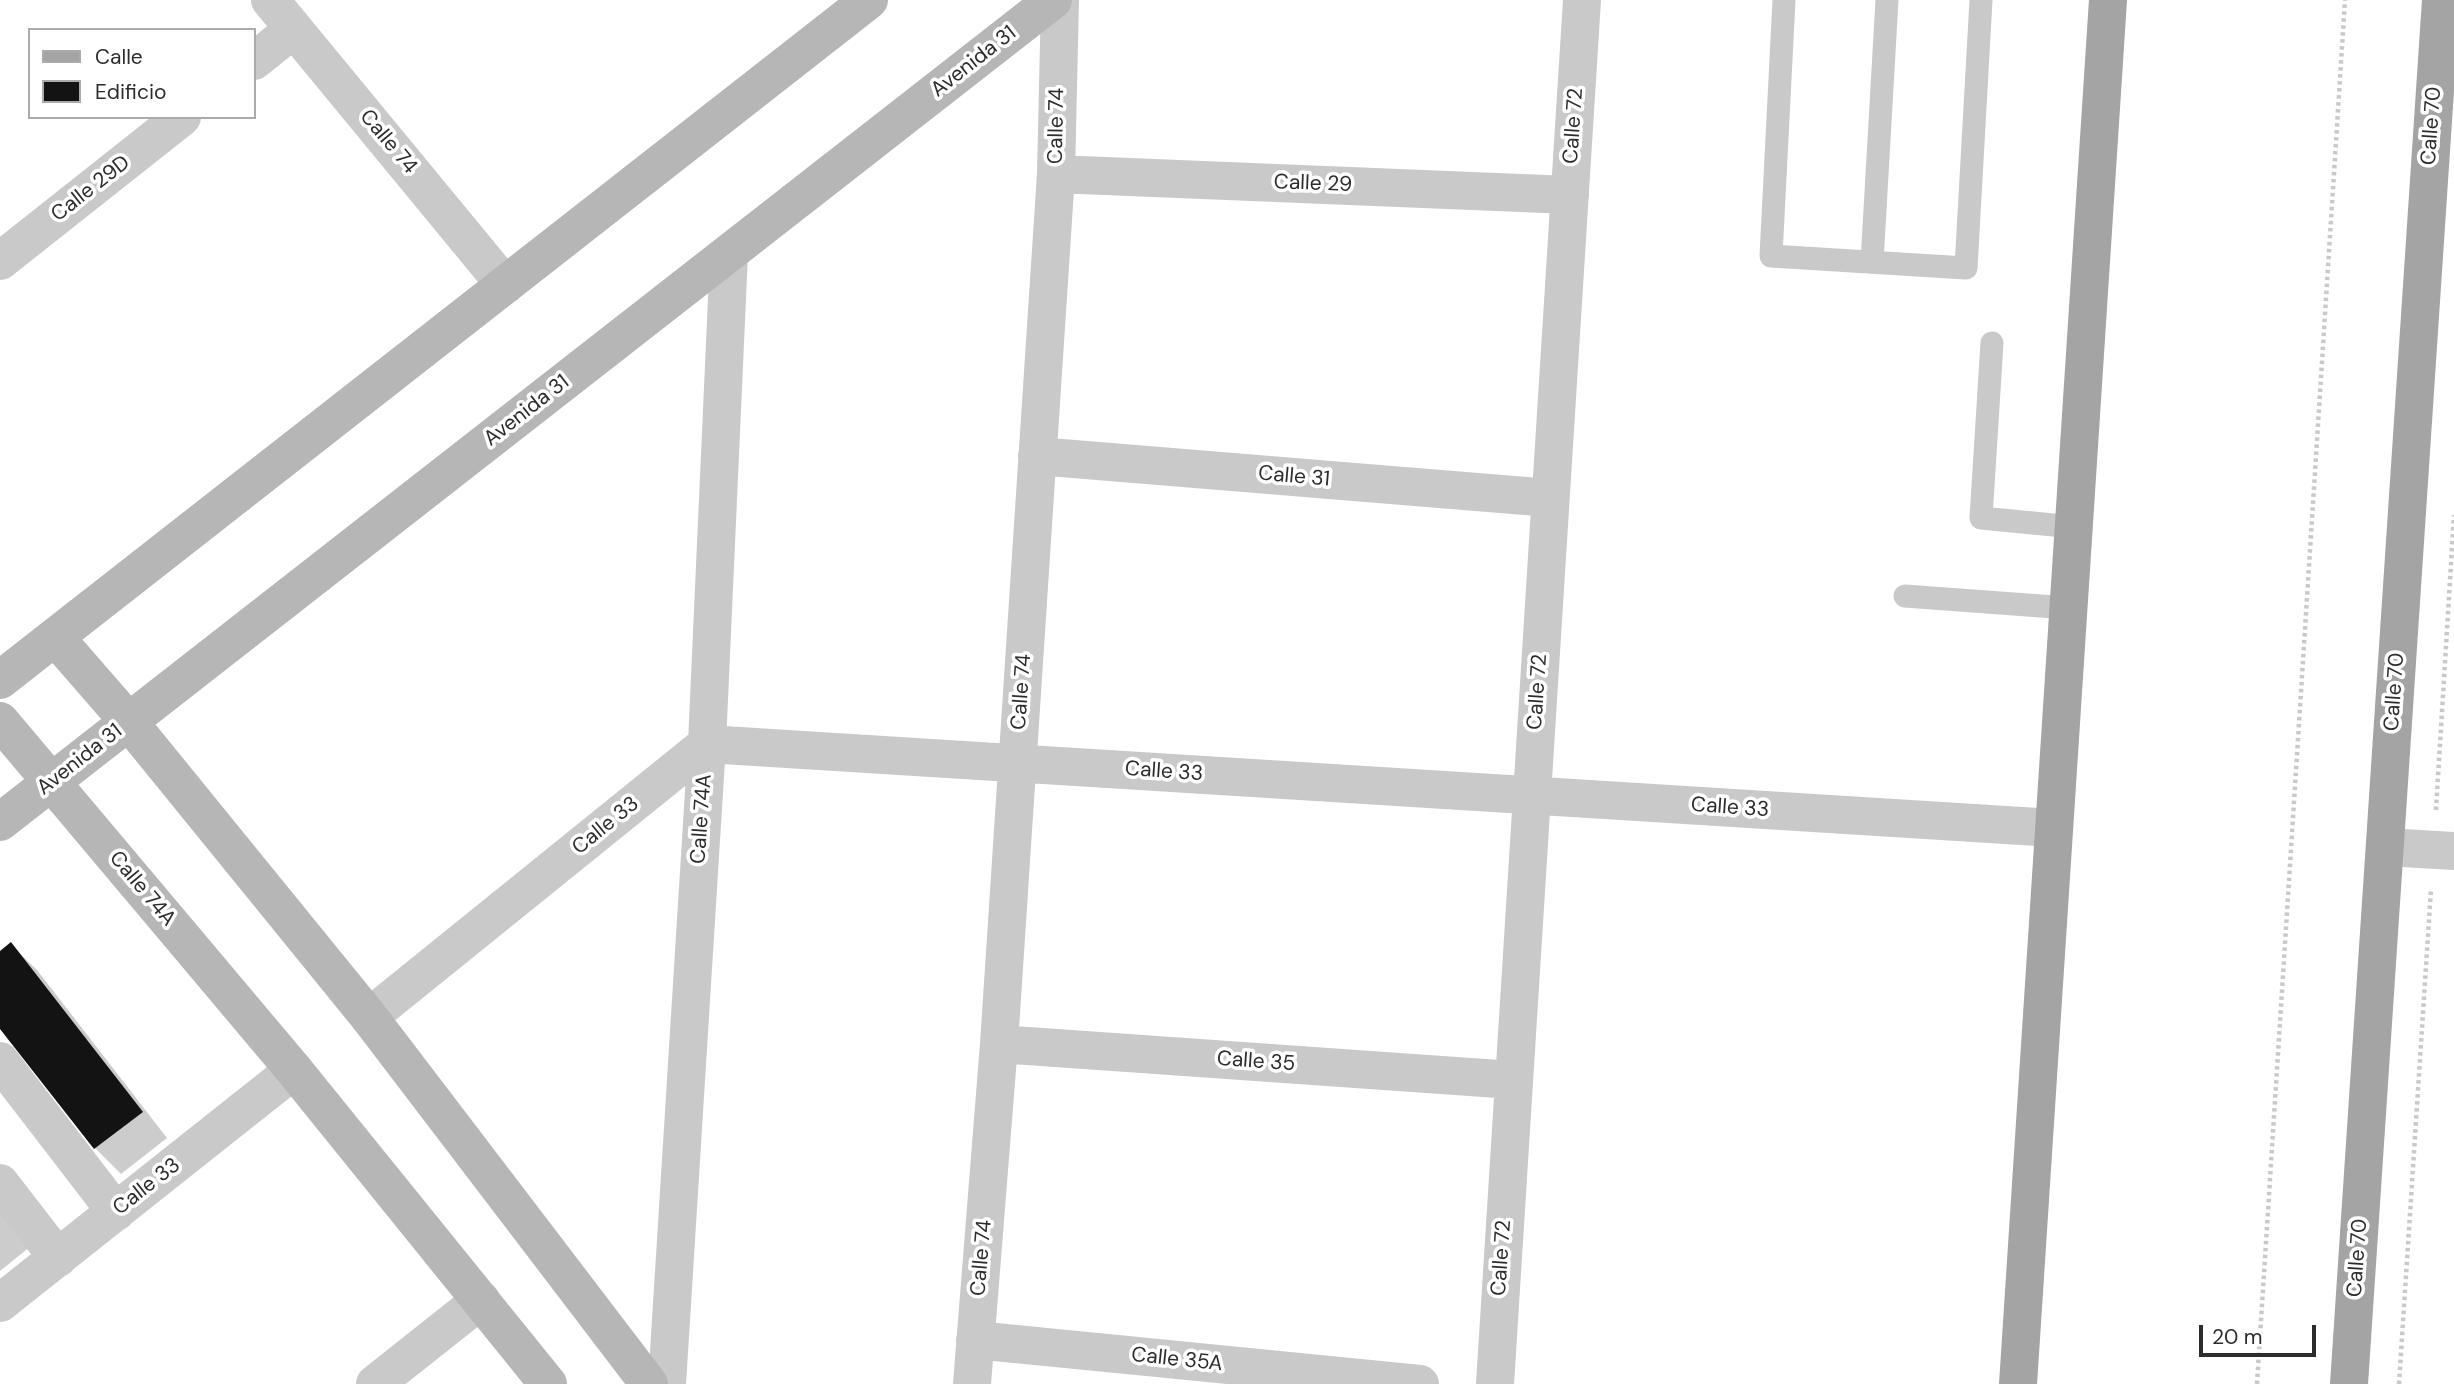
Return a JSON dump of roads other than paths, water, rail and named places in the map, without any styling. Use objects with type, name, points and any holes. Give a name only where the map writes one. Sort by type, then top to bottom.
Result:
[{"type":"main road","points":[[0,680],[869,0]]},
{"type":"main road","name":"Avenida 31","points":[[0,822],[1054,0]]},
{"type":"main road","points":[[2018,1384],[2108,0]]},
{"type":"main road","name":"Calle 70","points":[[2349,1384],[2441,0]]},
{"type":"main road","points":[[55,637],[129,722],[369,1017],[649,1384]]},
{"type":"main road","name":"Calle 74A","points":[[0,721],[294,1070],[548,1384]]},
{"type":"street","name":"Calle 74","points":[[270,0],[505,285]]},
{"type":"street","name":"Calle 74","points":[[972,1384],[999,1044],[1056,174],[1060,0]]},
{"type":"street","name":"Calle 72","points":[[1495,1384],[1582,0]]},
{"type":"street","points":[[256,59],[294,29]]},
{"type":"street","name":"Calle 29D","points":[[0,261],[179,119]]},
{"type":"street","name":"Calle 29","points":[[1056,174],[1570,195]]},
{"type":"street","name":"Calle 74A","points":[[667,1384],[707,744],[729,254]]},
{"type":"street","name":"Calle 31","points":[[1037,457],[1550,498]]},
{"type":"street","name":"Calle 33","points":[[369,1017],[707,744],[2054,828]]},
{"type":"street","points":[[2385,847],[2444,851]]},
{"type":"street","name":"Calle 35","points":[[999,1044],[1513,1080]]},
{"type":"street","points":[[0,1061],[116,1212]]},
{"type":"street","name":"Calle 33","points":[[0,1303],[294,1070]]},
{"type":"street","points":[[0,1183],[58,1258]]},
{"type":"street","points":[[375,1384],[481,1300]]},
{"type":"street","name":"Calle 35A","points":[[975,1340],[1420,1384]]},
{"type":"lane","points":[[1784,0],[1771,256],[1966,268],[1981,0]]},
{"type":"lane","points":[[1872,261],[1886,0]]},
{"type":"lane","points":[[1992,342],[1981,518],[2074,527]]},
{"type":"lane","points":[[1905,596],[2068,608]]}]
